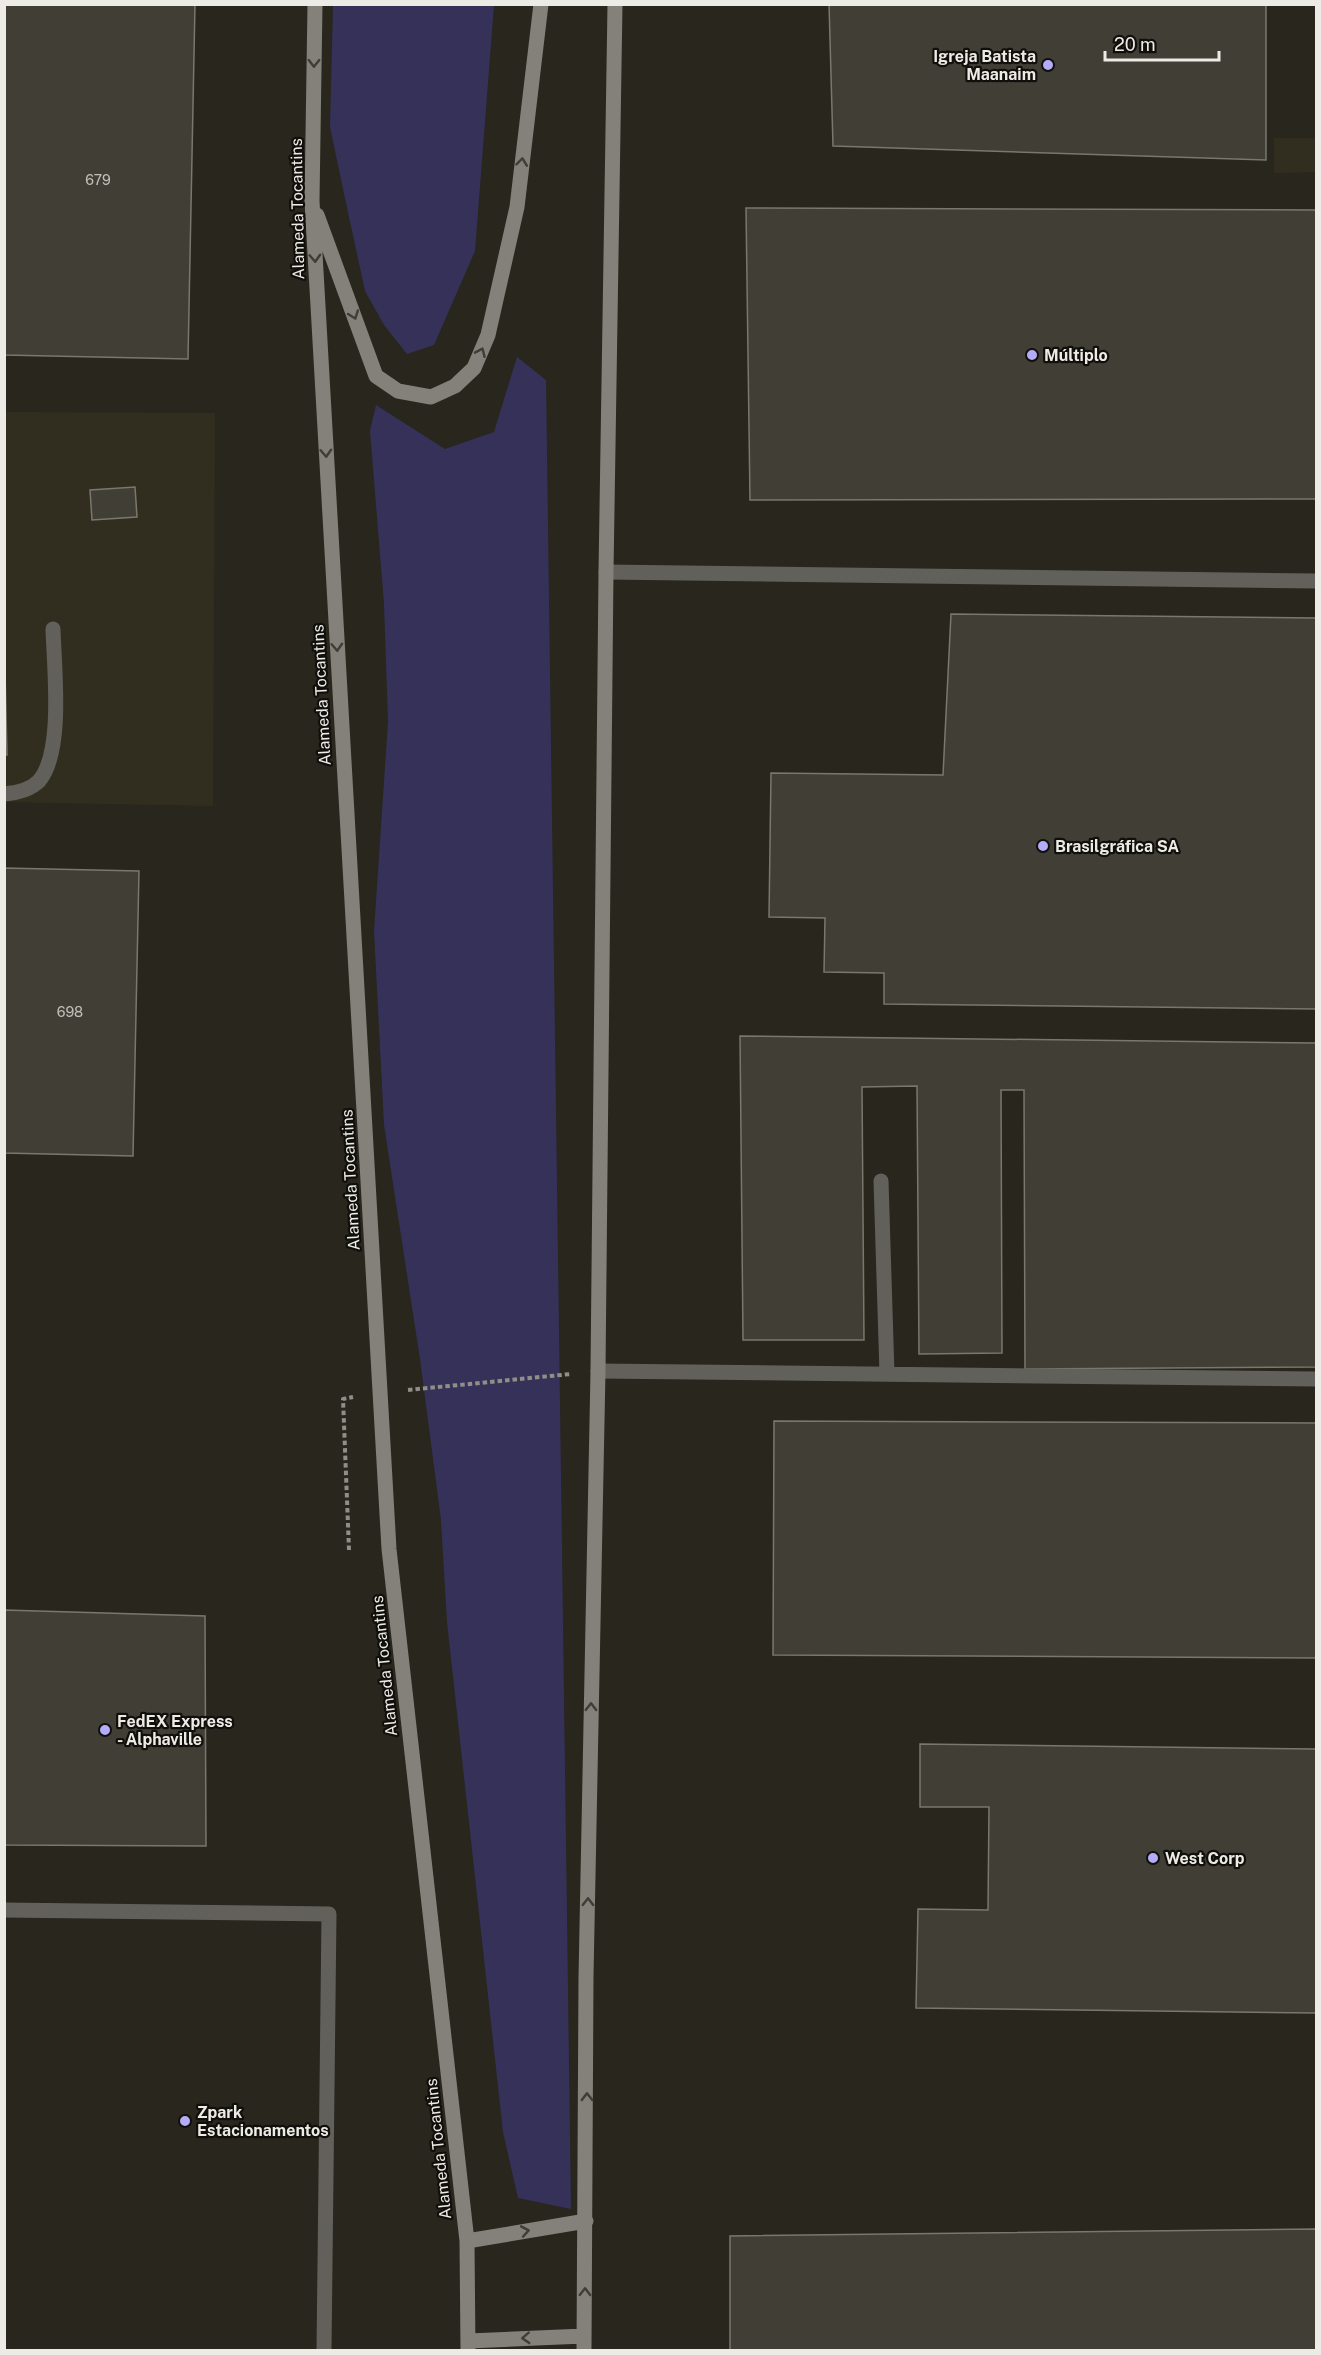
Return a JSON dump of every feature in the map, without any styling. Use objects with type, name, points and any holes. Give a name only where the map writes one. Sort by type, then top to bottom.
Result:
[{"type":"main road","name":"Alameda Tocantins","points":[[315,4],[312,201],[389,1549],[467,2241],[468,2346]]},
{"type":"main road","points":[[312,201],[376,376],[398,391],[431,397],[455,386],[474,368],[488,335],[498,298],[517,207],[541,4]]},
{"type":"main road","points":[[468,2346],[584,2343],[587,1954],[598,1371],[606,572],[615,4]]},
{"type":"main road","points":[[467,2241],[586,2221]]},
{"type":"lane","points":[[606,572],[1317,581]]},
{"type":"lane","points":[[4,794],[20,793],[38,782],[49,763],[55,742],[53,629]]},
{"type":"lane","points":[[881,1181],[887,1374]]},
{"type":"lane","points":[[598,1371],[1317,1379]]},
{"type":"lane","points":[[4,1910],[329,1914],[324,2350]]},
{"type":"path","points":[[437,1388],[598,1371]]},
{"type":"shaded area","points":[[333,5],[494,5],[475,251],[434,345],[407,354],[384,325],[365,291],[346,203],[330,127]]},
{"type":"shaded area","points":[[1274,138],[1316,138],[1316,172],[1274,173]]},
{"type":"shaded area","points":[[517,357],[546,380],[571,2209],[518,2198],[503,2132],[447,1622],[441,1520],[420,1359],[384,1125],[374,931],[388,722],[384,604],[370,431],[376,405],[445,449],[494,432]]},
{"type":"shaded area","points":[[5,412],[215,413],[213,806],[5,802]]},
{"type":"building","points":[[4,4],[195,4],[188,359],[4,355]]},
{"type":"building","name":"Igreja Batista Maanaim","points":[[829,4],[1266,4],[1266,160],[833,146]]},
{"type":"building","name":"Múltiplo","points":[[746,208],[1316,210],[1316,499],[750,500]]},
{"type":"building","points":[[135,487],[137,517],[92,520],[90,490]]},
{"type":"building","name":"Brasilgráfica SA","points":[[951,614],[1316,618],[1316,1009],[884,1004],[884,973],[824,972],[825,918],[769,917],[771,773],[943,775]]},
{"type":"building","points":[[4,630],[7,755],[4,755]]},
{"type":"building","points":[[4,868],[139,871],[133,1156],[4,1153]]},
{"type":"building","points":[[740,1036],[1316,1043],[1316,1367],[1025,1369],[1024,1090],[1001,1090],[1002,1353],[919,1354],[917,1086],[862,1087],[864,1340],[743,1340]]},
{"type":"building","points":[[774,1421],[1316,1423],[1316,1658],[773,1655]]},
{"type":"building","name":"FedEX Express - Alphaville","points":[[4,1610],[205,1616],[206,1846],[4,1845]]},
{"type":"building","name":"West Corp","points":[[920,1744],[1316,1749],[1316,2013],[916,2008],[918,1909],[988,1910],[989,1807],[920,1807]]},
{"type":"building","points":[[1316,2229],[1316,2350],[730,2350],[730,2236]]},
{"type":"place","name":"Igreja Batista Maanaim","points":[[1048,65]]},
{"type":"place","name":"Múltiplo","points":[[1032,355]]},
{"type":"place","name":"Brasilgráfica SA","points":[[1043,846]]},
{"type":"place","name":"FedEX Express - Alphaville","points":[[105,1730]]},
{"type":"place","name":"West Corp","points":[[1153,1858]]},
{"type":"place","name":"Zpark Estacionamentos","points":[[185,2121]]}]
